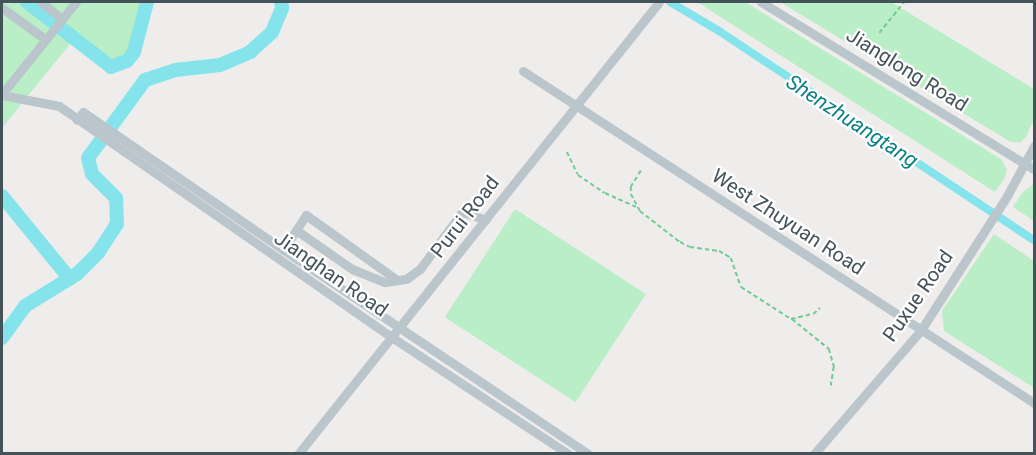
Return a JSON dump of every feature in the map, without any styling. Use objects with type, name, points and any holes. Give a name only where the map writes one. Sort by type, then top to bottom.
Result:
[{"type":"street","points":[[41,2],[61,20]]},
{"type":"street","points":[[2,94],[76,2]]},
{"type":"street","name":"Purui Road","points":[[298,453],[393,338],[659,2]]},
{"type":"street","name":"Jianglong Road","points":[[761,2],[1031,166]]},
{"type":"street","points":[[2,8],[47,37]]},
{"type":"street","name":"West Zhuyuan Road","points":[[523,71],[1035,403]]},
{"type":"street","name":"Jianghan Road","points":[[2,94],[58,106],[80,116],[393,338],[568,453]]},
{"type":"street","points":[[115,140],[588,453]]},
{"type":"street","name":"Puxue Road","points":[[814,453],[921,330],[1007,196],[1031,166],[1035,146]]},
{"type":"street","points":[[296,230],[352,269],[379,280],[397,280],[406,279],[420,269],[462,212],[486,220]]},
{"type":"street","points":[[283,250],[306,215],[397,280]]},
{"type":"path","points":[[879,33],[904,2]]},
{"type":"path","points":[[567,152],[578,175],[605,193],[637,208],[680,242],[690,247],[719,251],[731,258],[741,287],[791,319],[829,349],[834,367],[831,386]]},
{"type":"path","points":[[637,208],[631,194],[631,187],[641,171]]},
{"type":"path","points":[[791,319],[813,314],[820,308]]},
{"type":"green space","points":[[2,2],[140,2],[129,54],[115,60],[103,55],[78,34],[2,128]]},
{"type":"green space","points":[[697,2],[745,2],[1001,159],[1007,170],[1004,179],[995,192]]},
{"type":"green space","points":[[780,2],[891,2],[1034,89],[1034,119],[1026,137],[1020,143],[1009,141]]},
{"type":"green space","points":[[1034,184],[1034,221],[1013,207],[1023,192]]},
{"type":"green space","points":[[515,209],[646,294],[576,402],[445,317]]},
{"type":"green space","points":[[994,234],[1034,261],[1034,388],[944,331],[942,311]]},
{"type":"waterway","points":[[27,2],[111,67],[127,61],[134,52],[147,2]]},
{"type":"waterway","points":[[2,338],[25,306],[77,274],[98,253],[117,224],[116,198],[92,174],[88,158],[145,80],[175,70],[220,65],[250,52],[272,32],[282,8],[281,2]]},
{"type":"waterway","name":"Shenzhuangtang","points":[[670,2],[719,31],[1034,240]]},
{"type":"waterway","points":[[2,196],[70,279]]}]
